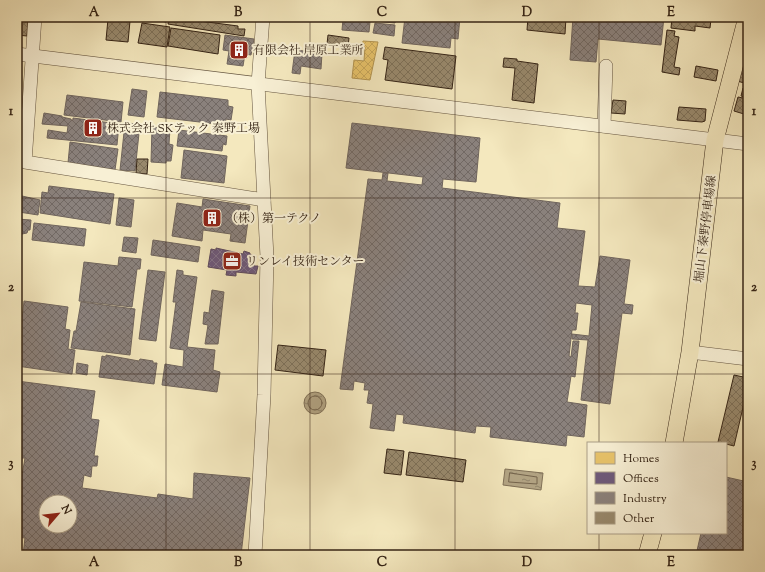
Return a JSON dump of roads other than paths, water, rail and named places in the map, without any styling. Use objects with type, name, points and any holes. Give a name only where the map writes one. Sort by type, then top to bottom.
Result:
[{"type":"main road","name":"堀山下秦野停車場線","points":[[674,442],[690,352],[715,140],[747,17]]},
{"type":"main road","points":[[647,555],[653,534]]},
{"type":"street","points":[[35,17],[25,162],[264,200]]},
{"type":"street","points":[[255,555],[264,395],[267,258],[258,84],[263,17]]},
{"type":"street","points":[[17,54],[748,144]]},
{"type":"street","points":[[604,126],[606,66]]},
{"type":"street","points":[[690,352],[748,359]]},
{"type":"water","points":[[315,392],[319,393],[325,399],[325,407],[319,413],[315,414],[311,413],[305,407],[304,403],[305,399],[311,393]]},
{"type":"water","points":[[505,469],[543,473],[541,490],[503,485]]},
{"type":"place","name":"有限会社 岸原工業所","points":[[239,50]]},
{"type":"place","name":"株式会社 SKテック 秦野工場","points":[[93,128]]},
{"type":"place","name":"（株）第一テクノ","points":[[212,218]]},
{"type":"place","name":"リンレイ技術センター","points":[[232,261]]}]
